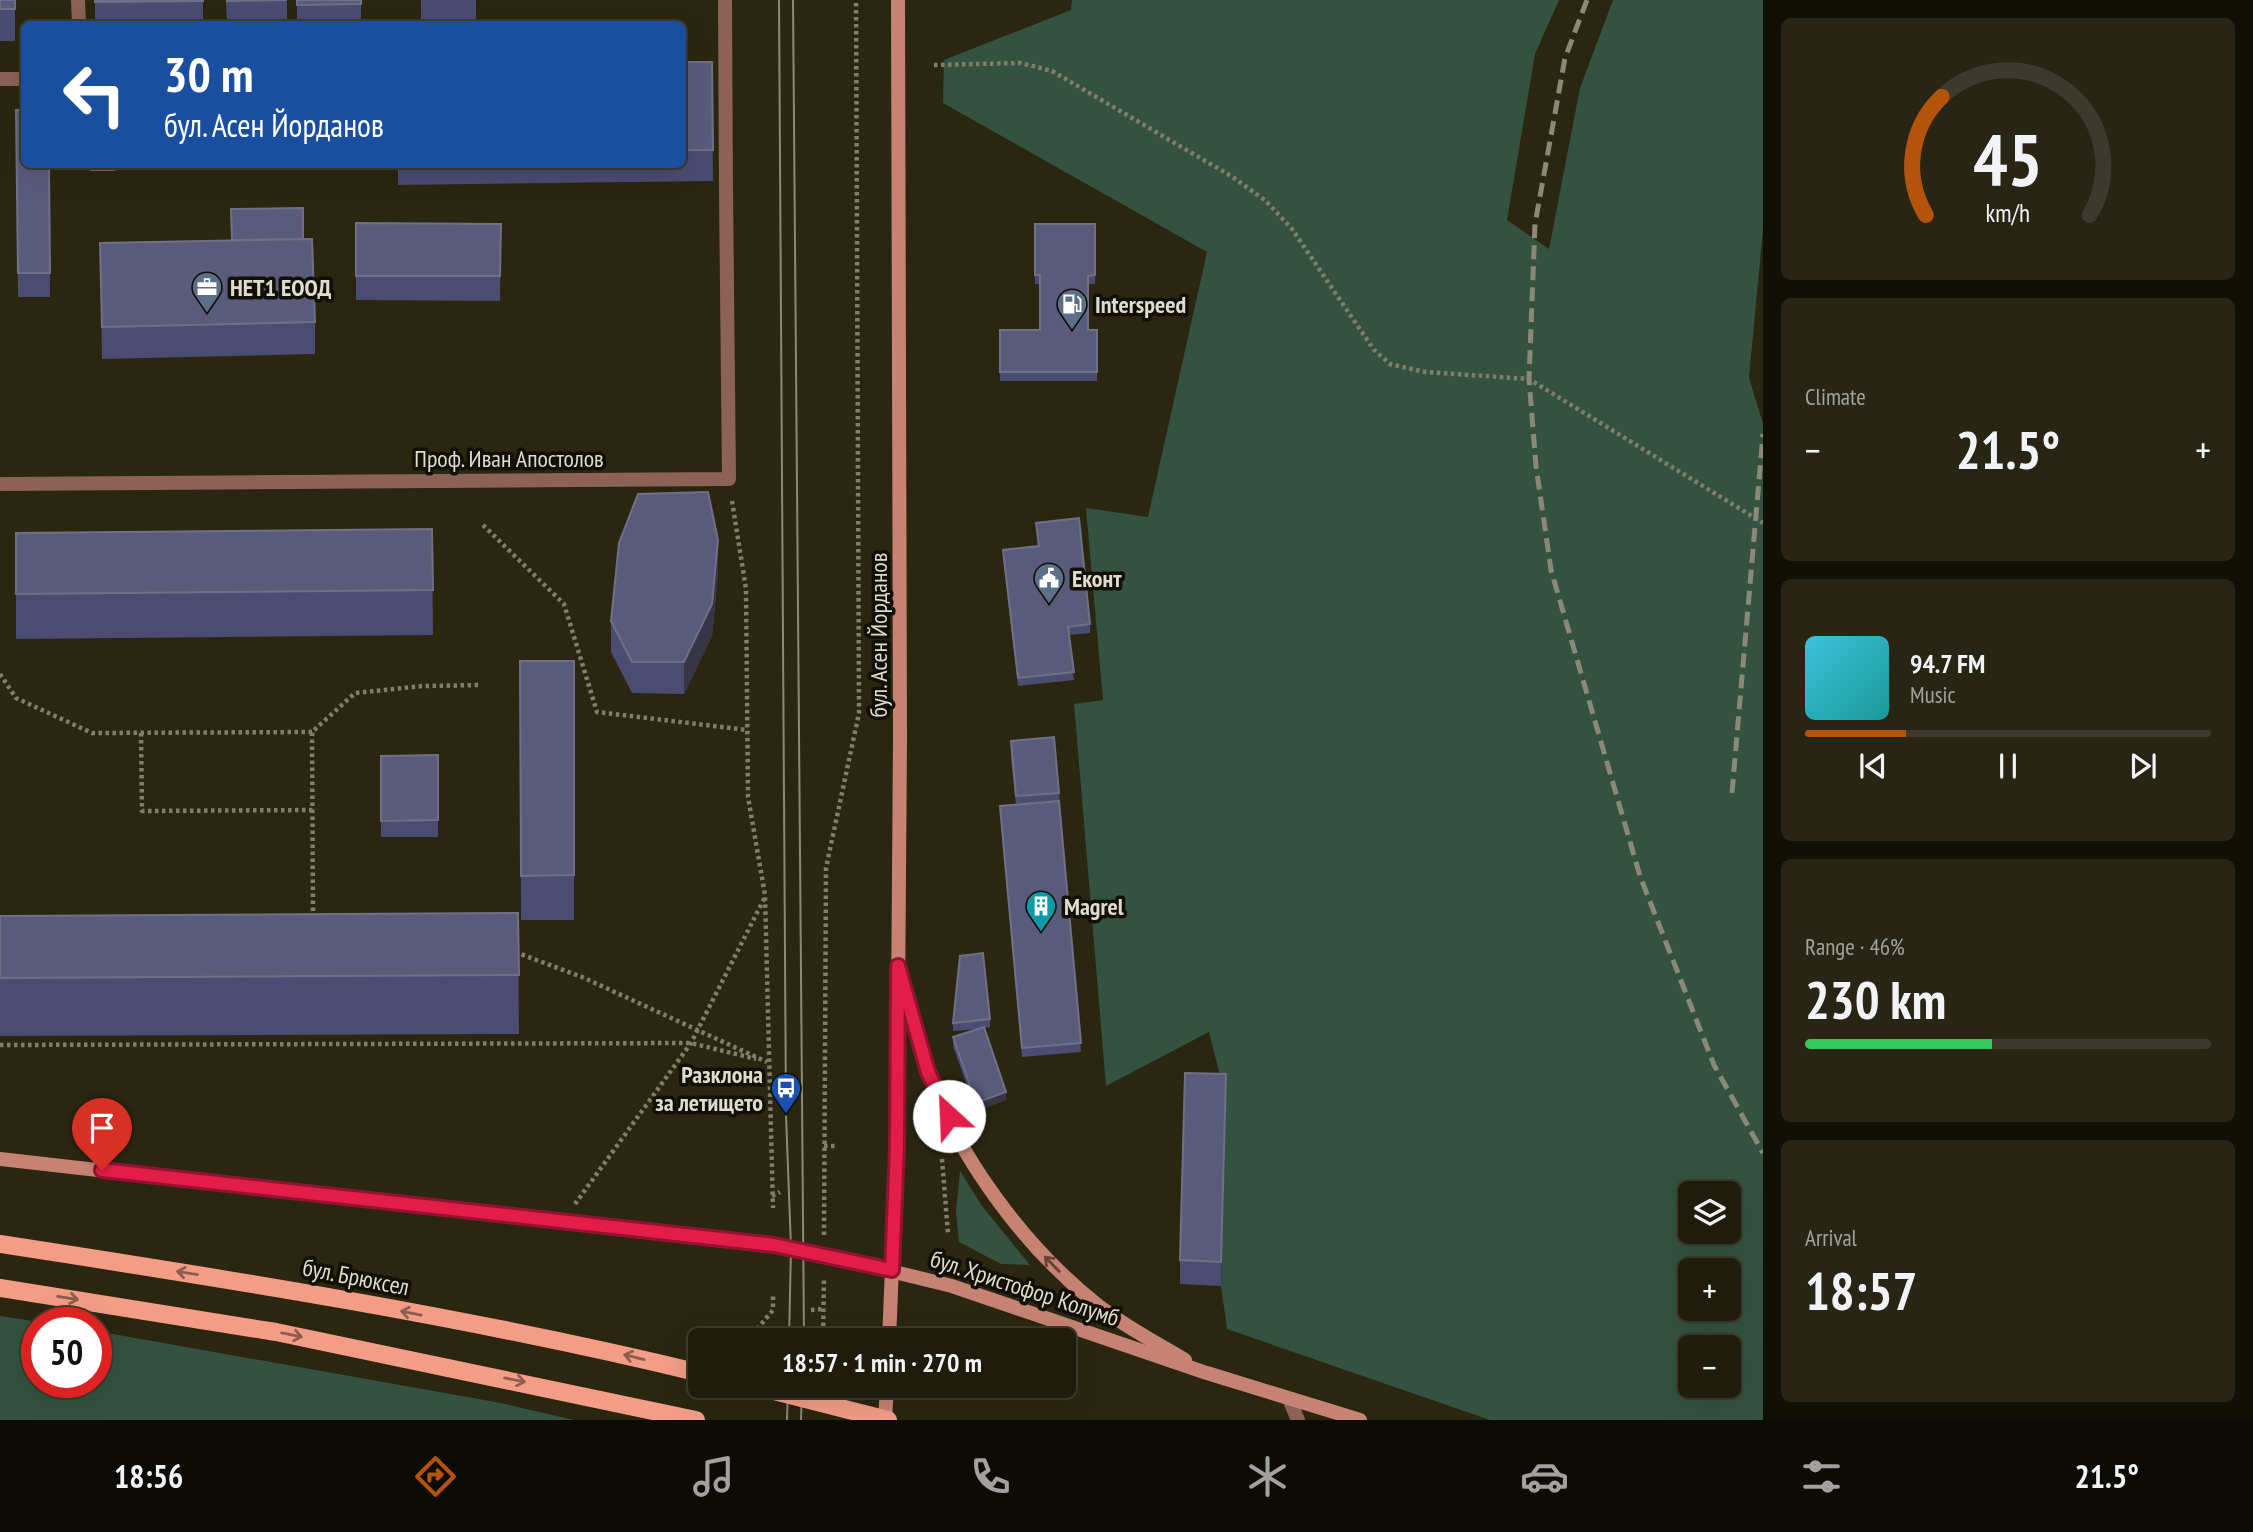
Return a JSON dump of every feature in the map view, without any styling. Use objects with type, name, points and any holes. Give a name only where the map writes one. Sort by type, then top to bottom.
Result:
[{"type":"main road","name":"бул. Асен Йорданов","points":[[890,1328],[897,1147],[898,0]]},
{"type":"main road","points":[[898,966],[928,1072],[962,1142],[995,1197],[1058,1270],[1097,1304],[1207,1373]]},
{"type":"main road","name":"бул. Христофор Колумб","points":[[0,1159],[774,1245],[892,1270],[952,1286],[1207,1373],[1360,1420]]},
{"type":"main road","name":"бул. Брюксел","points":[[0,1244],[278,1287],[612,1352],[688,1370]]},
{"type":"main road","points":[[0,1288],[276,1332],[696,1420]]},
{"type":"main road","points":[[801,1398],[887,1420],[887,1398]]},
{"type":"street","points":[[78,0],[79,21]]},
{"type":"street","points":[[725,0],[729,479]]},
{"type":"street","points":[[0,79],[21,79]]},
{"type":"street","name":"Проф. Иван Апостолов","points":[[0,484],[729,479]]},
{"type":"street","points":[[1289,1399],[1298,1420]]},
{"type":"path","points":[[823,1182],[826,869],[859,713],[856,0]]},
{"type":"path","points":[[934,65],[1021,63],[1052,71],[1106,100],[1231,176],[1266,201],[1292,229],[1374,350],[1390,364],[1425,372],[1529,379],[1763,523]]},
{"type":"path","points":[[729,479],[746,589],[748,797],[765,895],[773,1208]]},
{"type":"path","points":[[483,525],[564,604],[597,712],[747,730]]},
{"type":"path","points":[[0,674],[16,698],[92,733],[312,732],[355,693],[423,686],[481,685]]},
{"type":"path","points":[[312,732],[313,921]]},
{"type":"path","points":[[141,733],[142,811],[313,810]]},
{"type":"path","points":[[562,1221],[691,1043],[765,895]]},
{"type":"path","points":[[503,948],[582,977],[768,1062]]},
{"type":"path","points":[[0,1045],[691,1043],[768,1062]]},
{"type":"path","points":[[824,1146],[836,1146]]},
{"type":"path","points":[[941,1147],[948,1234]]},
{"type":"path","points":[[817,1174],[824,1171]]},
{"type":"path","points":[[772,1196],[780,1192]]},
{"type":"path","points":[[759,1328],[775,1310],[773,1293]]},
{"type":"path","points":[[811,1310],[823,1306],[823,1328]]},
{"type":"green space","points":[[1072,0],[1559,0],[1535,54],[1507,220],[1549,249],[1580,88],[1613,0],[1763,0],[1763,229],[1749,378],[1763,424],[1763,1420],[1490,1420],[1227,1329],[1221,1286],[1226,1099],[1209,1032],[1106,1086],[1074,704],[1103,700],[1086,508],[1148,517],[1207,252],[943,103],[944,60],[1071,10]]},
{"type":"green space","points":[[960,1171],[982,1206],[1030,1265],[1001,1264],[959,1242],[956,1211]]},
{"type":"green space","points":[[0,1316],[21,1319],[21,1398],[112,1398],[112,1334],[501,1403],[574,1420],[0,1420]]},
{"type":"building","points":[[0,0],[15,0],[15,9],[0,9]]},
{"type":"building","points":[[203,0],[203,1],[95,2]]},
{"type":"building","points":[[297,0],[361,0],[361,4],[297,5]]},
{"type":"building","points":[[686,62],[712,62],[713,150],[686,150]]},
{"type":"building","points":[[16,110],[21,110],[21,168],[49,168],[50,273],[18,273]]},
{"type":"building","points":[[303,208],[303,239],[232,240],[231,209]]},
{"type":"building","points":[[356,223],[501,224],[500,276],[356,276]]},
{"type":"building","points":[[1035,224],[1095,224],[1095,275],[1088,276],[1088,330],[1097,330],[1097,372],[1000,372],[1000,330],[1040,330],[1040,275],[1035,275]]},
{"type":"building","name":"НЕТ1 ЕООД","points":[[312,239],[315,322],[102,327],[100,243]]},
{"type":"building","points":[[708,492],[718,540],[712,604],[684,662],[632,662],[611,621],[619,543],[638,494]]},
{"type":"building","points":[[1079,518],[1090,624],[1068,627],[1074,672],[1018,678],[1003,550],[1039,546],[1036,523]]},
{"type":"building","points":[[432,529],[433,590],[16,594],[16,533]]},
{"type":"building","points":[[520,661],[574,661],[574,875],[521,876]]},
{"type":"building","points":[[1054,737],[1059,793],[1016,796],[1011,741]]},
{"type":"building","points":[[438,755],[438,820],[381,821],[381,756]]},
{"type":"building","name":"Magrel","points":[[1059,801],[1081,1043],[1022,1048],[1000,806]]},
{"type":"building","points":[[518,913],[519,975],[0,978],[0,916]]},
{"type":"building","points":[[983,953],[990,1019],[953,1023],[960,956]]},
{"type":"building","points":[[984,1027],[1006,1092],[976,1103],[953,1037]]},
{"type":"building","points":[[1185,1073],[1226,1074],[1221,1262],[1180,1260]]},
{"type":"tram line","points":[[779,0],[786,1115],[791,1248],[789,1328]]},
{"type":"tram line","points":[[793,0],[804,1328]]},
{"type":"tram line","points":[[787,1420],[788,1398]]},
{"type":"tram line","points":[[801,1420],[802,1398]]},
{"type":"railway","points":[[1587,0],[1565,58],[1535,224],[1529,379],[1536,466],[1551,570],[1640,876],[1714,1065],[1763,1153]]},
{"type":"railway","points":[[1732,793],[1763,434]]},
{"type":"place","name":"НЕТ1 ЕООД","points":[[207,314]]},
{"type":"place","name":"Interspeed","points":[[1072,331]]},
{"type":"place","name":"Еконт","points":[[1049,605]]},
{"type":"place","name":"Magrel","points":[[1041,933]]},
{"type":"place","name":"Разклона за летището","points":[[786,1115]]},
{"type":"route","points":[[102,1170],[774,1245],[892,1270],[897,1147],[898,966],[928,1072],[949,1116]]}]
